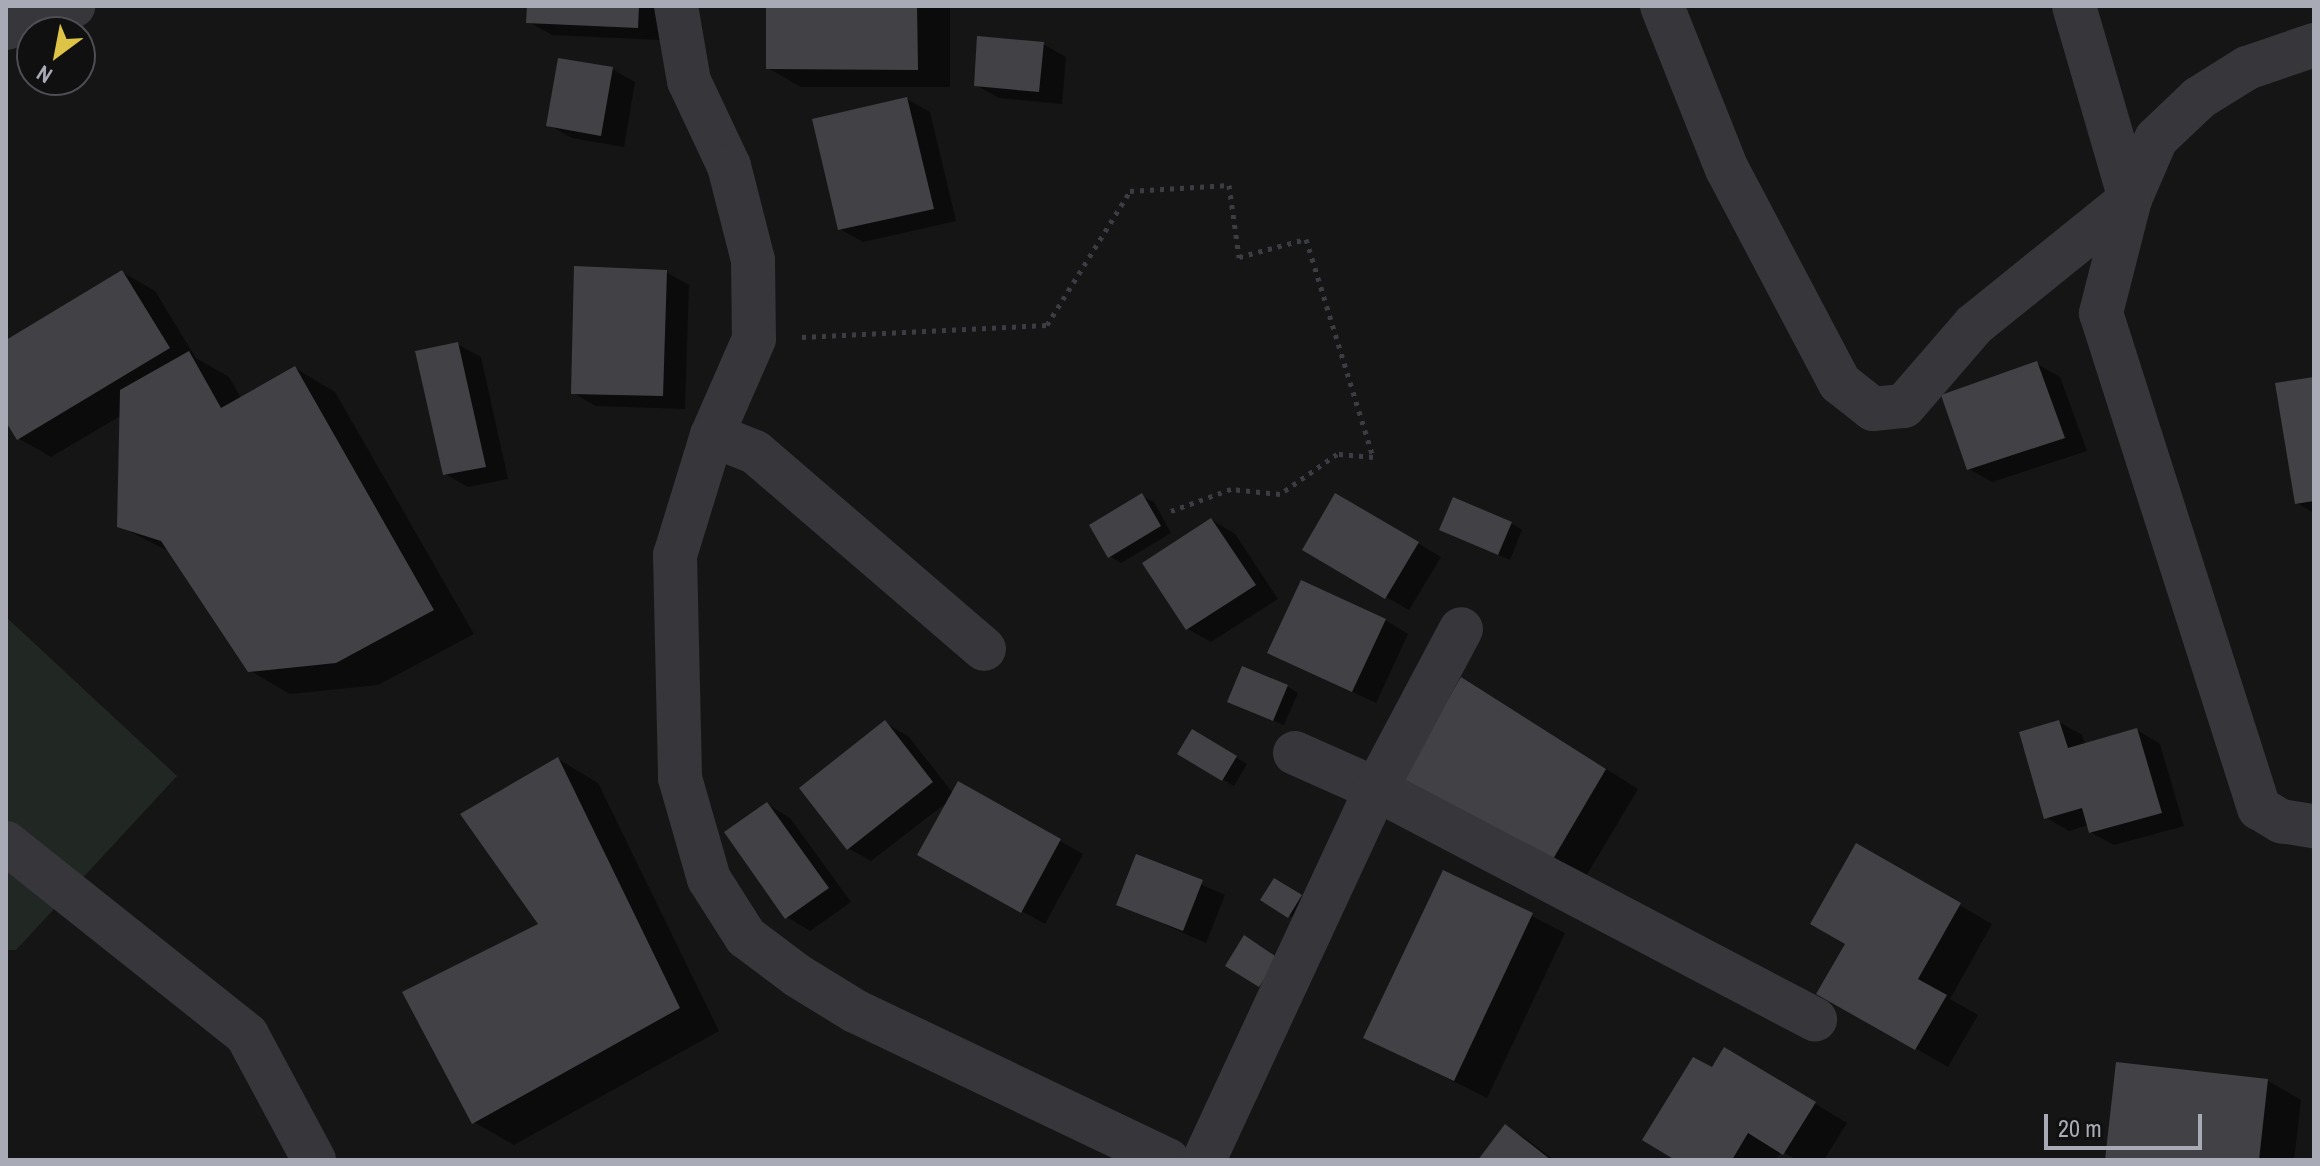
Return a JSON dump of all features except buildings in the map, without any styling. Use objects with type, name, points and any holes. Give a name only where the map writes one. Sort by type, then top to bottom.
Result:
[{"type":"street","points":[[6,28],[73,6]]},
{"type":"street","points":[[676,6],[689,81],[729,166],[753,260],[754,339],[712,435],[675,555],[680,778],[709,879],[746,937],[798,976],[855,1011],[1168,1160]]},
{"type":"street","points":[[1662,6],[1734,182],[1840,383],[1873,409],[1904,406],[1974,325],[2130,199]]},
{"type":"street","points":[[2074,6],[2130,199]]},
{"type":"street","points":[[2314,45],[2247,68],[2199,98],[2156,139],[2130,199],[2101,313],[2259,808],[2281,821],[2314,826]]},
{"type":"street","points":[[712,435],[755,452],[984,649]]},
{"type":"street","points":[[1204,1160],[1376,789],[1461,629]]},
{"type":"street","points":[[1295,753],[1376,789],[1815,1019]]},
{"type":"street","points":[[6,843],[247,1035],[314,1160]]},
{"type":"path","points":[[754,339],[1047,325],[1130,191],[1229,185],[1239,257],[1306,239],[1373,457],[1337,454],[1280,494],[1231,489],[1171,511]]},
{"type":"shaded area","points":[[6,617],[177,776],[16,950],[6,950]]}]
